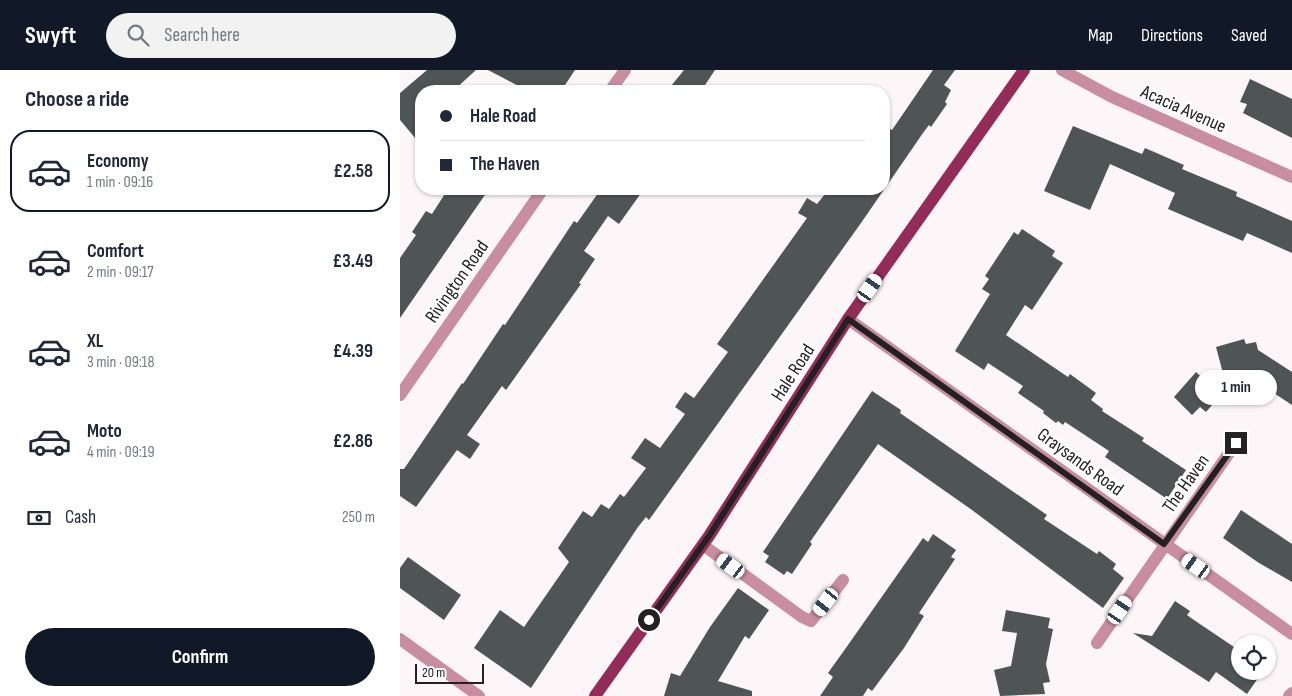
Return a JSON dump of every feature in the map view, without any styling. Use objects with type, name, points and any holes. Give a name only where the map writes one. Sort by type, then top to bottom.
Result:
[{"type":"main road","name":"Hale Road","points":[[596,696],[703,545],[848,319],[1024,70]]},
{"type":"street","points":[[614,85],[625,70]]},
{"type":"street","name":"Acacia Avenue","points":[[1062,70],[1112,97],[1292,177]]},
{"type":"street","name":"Rivington Road","points":[[400,395],[539,195]]},
{"type":"street","name":"Graysands Road","points":[[848,319],[1292,634]]},
{"type":"street","name":"The Haven","points":[[1097,644],[1164,544],[1236,443]]},
{"type":"street","points":[[703,545],[802,617],[811,621],[843,580]]},
{"type":"street","points":[[400,639],[479,696]]},
{"type":"street","points":[[1288,696],[1292,693]]},
{"type":"building","points":[[427,70],[476,70],[460,85],[415,85],[415,138],[400,120],[400,93]]},
{"type":"building","points":[[488,70],[575,70],[565,85],[517,85]]},
{"type":"building","points":[[684,70],[715,70],[705,85],[672,85]]},
{"type":"building","points":[[933,70],[955,70],[944,85],[951,90],[945,102],[947,104],[931,127],[929,125],[923,133],[890,181],[890,129],[892,130]]},
{"type":"building","points":[[1250,79],[1292,99],[1292,138],[1243,113],[1247,104],[1240,102]]},
{"type":"building","points":[[1073,126],[1142,154],[1145,148],[1184,165],[1182,169],[1237,192],[1236,196],[1292,221],[1292,253],[1247,233],[1243,241],[1168,209],[1175,193],[1110,164],[1090,210],[1044,191]]},
{"type":"building","points":[[444,195],[485,195],[400,318],[400,258],[416,235],[412,232],[426,211],[432,214]]},
{"type":"building","points":[[597,195],[640,195],[619,224],[608,216],[584,251],[595,259],[579,283],[581,284],[506,390],[502,386],[467,435],[480,444],[470,459],[457,450],[416,507],[400,496],[400,469],[404,469],[503,324],[505,325],[574,221],[577,223]]},
{"type":"building","points":[[824,195],[880,195],[649,520],[646,517],[638,527],[531,688],[474,648],[500,610],[524,627],[569,562],[558,548],[583,511],[592,517],[601,504],[609,509],[620,494],[624,497],[646,468],[631,458],[645,438],[660,448],[685,414],[675,407],[685,392],[694,398],[728,352],[717,344],[807,218],[798,213],[807,198],[817,204]]},
{"type":"building","points":[[1022,229],[1055,251],[1052,256],[1063,263],[1032,310],[1025,305],[1006,335],[1068,377],[1070,374],[1096,393],[1091,400],[1103,409],[1102,411],[1144,438],[1142,441],[1186,470],[1167,499],[1105,457],[1109,451],[1065,422],[1063,425],[1058,421],[1056,423],[1043,413],[1044,411],[1018,393],[1023,386],[988,363],[984,370],[955,351],[990,294],[982,289],[989,279],[985,276],[1014,232],[1018,235]]},
{"type":"building","points":[[1244,339],[1246,344],[1256,342],[1258,350],[1292,372],[1292,405],[1260,384],[1228,392],[1216,347]]},
{"type":"building","points":[[1196,372],[1221,395],[1206,412],[1200,407],[1192,415],[1174,397]]},
{"type":"building","points":[[872,391],[901,410],[900,413],[1047,515],[1044,519],[1097,554],[1099,551],[1116,564],[1113,569],[1124,578],[1103,608],[972,510],[878,444],[810,542],[812,544],[792,574],[787,571],[784,575],[765,562],[769,556],[763,552]]},
{"type":"building","points":[[1241,510],[1292,544],[1292,582],[1259,563],[1223,538]]},
{"type":"building","points":[[933,534],[956,550],[951,557],[955,559],[919,613],[924,616],[904,648],[872,691],[868,688],[863,696],[820,696],[833,677],[828,673],[923,538],[928,542]]},
{"type":"building","points":[[408,557],[461,595],[444,620],[400,588],[400,568]]},
{"type":"building","points":[[738,588],[769,610],[749,639],[745,636],[718,681],[752,691],[752,696],[664,696],[671,673],[680,676],[710,627]]},
{"type":"building","points":[[1175,601],[1190,611],[1187,615],[1231,645],[1231,680],[1257,680],[1247,694],[1216,672],[1209,682],[1133,633],[1152,636]]},
{"type":"building","points":[[1006,610],[1050,618],[1048,628],[1053,629],[1046,664],[1050,682],[1043,683],[1045,694],[1000,696],[994,670],[1011,666],[1017,633],[1002,631]]},
{"type":"route","points":[[649,620],[709,536],[848,319],[1164,544],[1236,443]]}]
